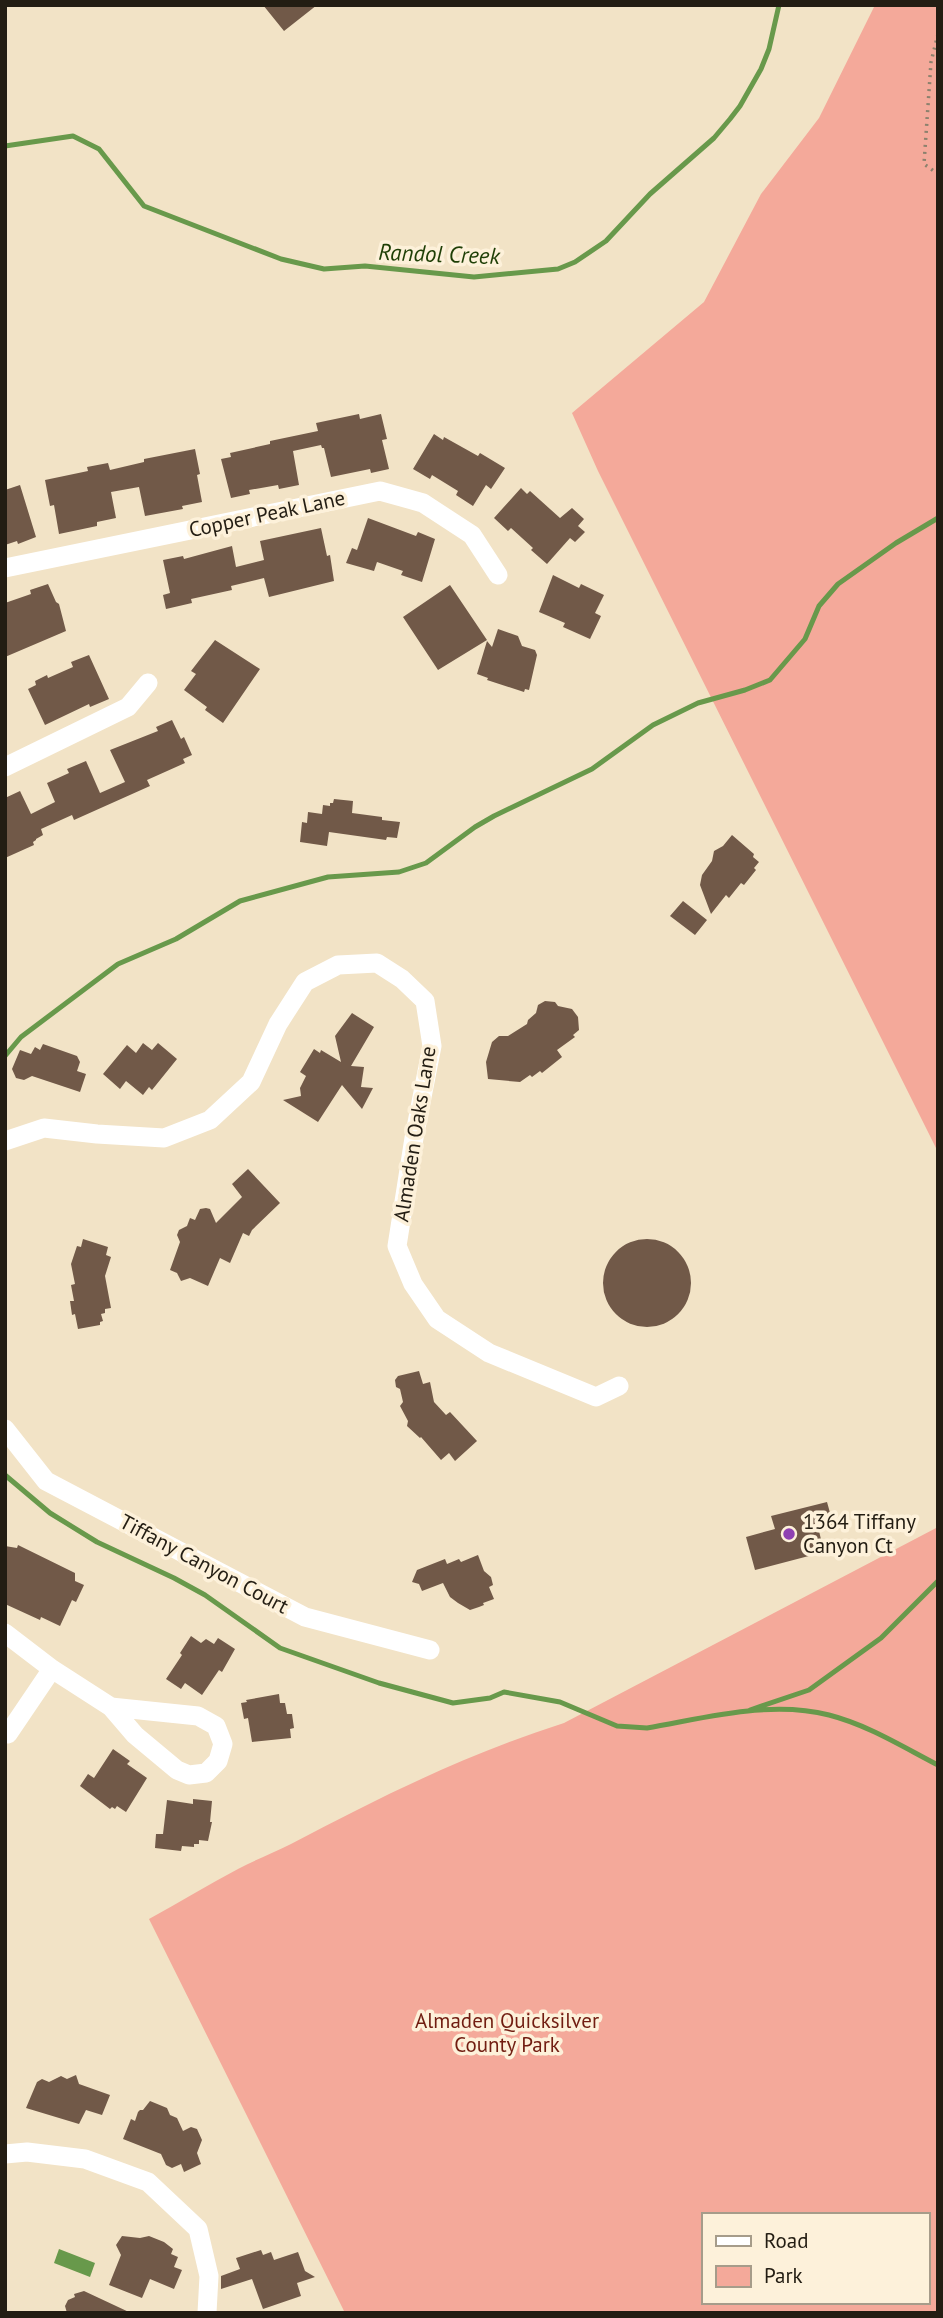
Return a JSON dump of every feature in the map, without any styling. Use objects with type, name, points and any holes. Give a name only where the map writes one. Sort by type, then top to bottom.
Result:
[{"type":"street","name":"Copper Peak Lane","points":[[5,568],[380,491],[423,503],[472,535],[498,575]]},
{"type":"street","points":[[5,767],[128,706],[148,683]]},
{"type":"street","name":"Almaden Oaks Lane","points":[[5,1141],[44,1128],[164,1138],[210,1120],[251,1082],[278,1024],[305,982],[338,965],[377,963],[402,979],[425,1001],[432,1045],[397,1246],[413,1284],[437,1319],[489,1353],[596,1397],[619,1386]]},
{"type":"street","name":"Tiffany Canyon Court","points":[[5,1429],[46,1481],[305,1617],[430,1650]]},
{"type":"street","points":[[5,1633],[52,1669],[111,1707],[135,1734],[177,1770],[190,1775],[206,1773],[218,1761],[223,1744],[216,1726],[198,1716],[111,1707]]},
{"type":"street","points":[[8,1734],[52,1669]]},
{"type":"street","points":[[5,2154],[27,2152],[85,2159],[148,2182],[198,2229],[209,2276],[207,2313]]},
{"type":"path","points":[[938,34],[931,62],[924,164],[938,174]]},
{"type":"green space","points":[[875,5],[938,5],[938,1152],[598,471],[572,413],[704,302],[761,194],[819,118]]},
{"type":"green space","name":"Almaden Quicksilver County Park","points":[[938,1527],[938,2313],[345,2313],[149,1919],[238,1869],[391,1793],[528,1735],[564,1723]]},
{"type":"shaded area","points":[[59,2249],[95,2263],[90,2277],[54,2263]]},
{"type":"building","points":[[263,5],[317,5],[284,31]]},
{"type":"building","points":[[359,414],[360,419],[381,414],[387,439],[382,440],[389,469],[371,473],[370,469],[331,477],[321,445],[293,451],[299,485],[249,490],[250,494],[231,498],[221,459],[231,457],[230,453],[318,431],[316,423]]},
{"type":"building","points":[[434,434],[478,456],[480,453],[505,468],[491,489],[486,485],[473,506],[456,495],[458,491],[432,475],[430,479],[413,469]]},
{"type":"building","points":[[195,449],[202,502],[182,506],[183,509],[145,516],[139,487],[111,492],[116,518],[97,522],[97,526],[59,534],[54,505],[50,506],[45,480],[88,471],[87,467],[108,463],[110,470],[144,462],[144,459]]},
{"type":"building","points":[[20,485],[36,537],[18,544],[17,541],[5,545],[5,490]]},
{"type":"building","points":[[521,488],[527,494],[530,491],[560,518],[572,508],[584,519],[578,526],[585,532],[575,542],[570,538],[547,564],[511,528],[508,531],[494,518]]},
{"type":"building","points":[[368,518],[416,536],[418,532],[435,539],[422,582],[401,575],[403,571],[377,562],[374,571],[346,563],[352,548],[357,550]]},
{"type":"building","points":[[321,528],[327,556],[330,555],[334,581],[269,597],[264,578],[231,586],[232,590],[191,599],[192,603],[166,609],[163,595],[170,593],[163,560],[183,556],[184,559],[232,546],[236,567],[264,560],[260,541]]},
{"type":"building","points":[[553,575],[579,588],[581,584],[604,595],[595,613],[601,616],[590,639],[563,627],[565,623],[539,612]]},
{"type":"building","points":[[48,584],[59,604],[66,631],[5,657],[5,603],[31,594],[30,590]]},
{"type":"building","points":[[450,585],[487,640],[438,670],[403,617]]},
{"type":"building","points":[[498,629],[518,636],[522,646],[535,650],[537,655],[529,690],[525,689],[524,692],[477,674],[487,641],[492,647]]},
{"type":"building","points":[[215,640],[260,669],[223,723],[184,690],[196,674],[191,671]]},
{"type":"building","points":[[89,655],[109,699],[90,707],[89,704],[45,725],[28,689],[36,685],[35,681],[73,667],[71,662]]},
{"type":"building","points":[[172,720],[192,755],[183,759],[185,763],[147,780],[150,786],[74,820],[72,815],[41,829],[43,835],[33,842],[34,845],[5,858],[5,798],[20,791],[31,814],[55,802],[47,783],[69,773],[67,769],[86,761],[100,793],[125,782],[110,750],[158,731],[156,727]]},
{"type":"building","points":[[334,799],[353,801],[352,813],[400,822],[397,838],[387,837],[386,840],[329,832],[327,846],[300,842],[302,822],[307,823],[308,812],[322,814],[323,805],[330,806]]},
{"type":"building","points":[[732,835],[754,854],[753,857],[759,862],[744,885],[741,883],[729,898],[726,895],[711,914],[700,885],[702,875],[712,861],[714,851],[723,846]]},
{"type":"building","points":[[683,901],[707,920],[695,935],[670,916]]},
{"type":"building","points":[[545,1001],[572,1009],[578,1017],[579,1030],[573,1035],[575,1037],[557,1050],[562,1057],[542,1073],[540,1071],[532,1077],[530,1075],[520,1082],[488,1079],[486,1062],[492,1042],[499,1036],[508,1036],[527,1024],[536,1013],[538,1005]]},
{"type":"building","points":[[352,1013],[374,1027],[351,1066],[364,1067],[361,1087],[373,1088],[362,1109],[342,1085],[318,1122],[283,1100],[301,1096],[300,1088],[306,1076],[300,1072],[314,1049],[320,1053],[321,1050],[341,1062],[335,1036]]},
{"type":"building","points":[[143,1043],[152,1050],[158,1043],[177,1059],[152,1090],[149,1087],[143,1095],[126,1081],[120,1089],[103,1074],[127,1045],[136,1053]]},
{"type":"building","points":[[43,1044],[77,1056],[80,1062],[77,1071],[86,1074],[80,1092],[32,1076],[24,1080],[16,1078],[12,1069],[20,1050],[31,1054],[35,1047],[40,1050]]},
{"type":"building","points":[[248,1169],[280,1203],[249,1236],[243,1233],[230,1263],[220,1258],[208,1286],[190,1278],[181,1281],[177,1273],[170,1270],[180,1242],[177,1235],[179,1230],[187,1226],[190,1218],[195,1220],[200,1209],[210,1209],[216,1223],[242,1197],[232,1184]]},
{"type":"building","points":[[83,1239],[108,1247],[106,1255],[111,1257],[105,1276],[111,1308],[105,1309],[105,1313],[101,1314],[103,1321],[100,1325],[78,1329],[70,1301],[74,1301],[71,1285],[75,1284],[71,1264],[77,1246],[81,1247]]},
{"type":"building","points":[[647,1239],[664,1243],[678,1252],[687,1266],[691,1283],[687,1300],[678,1314],[664,1323],[647,1327],[630,1323],[616,1314],[607,1300],[603,1283],[607,1266],[616,1252],[630,1243]]},
{"type":"building","points":[[419,1371],[423,1384],[430,1382],[434,1402],[446,1415],[450,1412],[477,1441],[455,1461],[449,1453],[441,1460],[421,1437],[407,1426],[408,1421],[400,1406],[403,1402],[400,1389],[396,1387],[395,1380],[398,1376]]},
{"type":"building","name":"1364 Tiffany Canyon Ct","points":[[827,1502],[834,1527],[819,1531],[824,1552],[755,1570],[746,1537],[775,1529],[771,1516]]},
{"type":"building","points":[[18,1545],[75,1573],[75,1581],[84,1585],[76,1602],[72,1600],[60,1626],[5,1604],[5,1546],[17,1548]]},
{"type":"building","points":[[478,1555],[493,1585],[489,1587],[494,1599],[483,1603],[484,1605],[470,1610],[450,1597],[443,1583],[422,1591],[419,1584],[412,1582],[417,1570],[445,1559],[447,1564]]},
{"type":"building","points":[[191,1636],[201,1643],[206,1639],[214,1644],[218,1638],[235,1649],[222,1672],[219,1670],[202,1695],[185,1683],[181,1689],[166,1679]]},
{"type":"building","points":[[279,1694],[280,1703],[285,1703],[287,1714],[292,1714],[294,1728],[290,1729],[291,1738],[252,1742],[248,1718],[244,1719],[241,1703]]},
{"type":"building","points":[[113,1749],[130,1761],[127,1764],[147,1778],[126,1812],[117,1806],[110,1809],[80,1786],[88,1774],[94,1778]]},
{"type":"building","points":[[193,1799],[212,1801],[208,1841],[199,1840],[199,1844],[194,1844],[194,1847],[182,1846],[181,1851],[155,1848],[156,1834],[163,1834],[167,1800],[193,1804]]},
{"type":"building","points":[[76,2075],[79,2084],[110,2095],[102,2115],[86,2110],[79,2124],[26,2108],[37,2082],[42,2079],[49,2082],[61,2076],[67,2079]]},
{"type":"building","points":[[150,2101],[167,2108],[170,2115],[177,2118],[183,2131],[191,2127],[197,2129],[202,2140],[197,2153],[201,2164],[184,2172],[181,2164],[172,2168],[166,2165],[161,2154],[123,2139],[131,2119],[135,2121],[138,2112]]},
{"type":"building","points":[[122,2236],[149,2236],[173,2249],[171,2254],[178,2257],[174,2267],[182,2270],[174,2289],[150,2279],[142,2298],[109,2285],[121,2255],[116,2245]]},
{"type":"building","points":[[261,2250],[263,2255],[271,2252],[274,2260],[298,2252],[305,2271],[315,2277],[297,2283],[301,2296],[263,2309],[252,2279],[221,2289],[221,2276],[240,2269],[236,2258]]},
{"type":"building","points":[[84,2291],[131,2313],[67,2313],[65,2306],[68,2300],[75,2297],[74,2294]]},
{"type":"waterway","name":"Randol Creek","points":[[5,146],[73,136],[99,149],[144,206],[281,259],[324,269],[365,266],[474,277],[558,269],[575,262],[606,241],[650,194],[714,138],[730,119],[761,69],[769,49],[779,5]]},
{"type":"waterway","points":[[5,1056],[21,1037],[118,964],[176,939],[240,901],[328,877],[399,872],[426,863],[494,816],[592,769],[653,725],[698,703],[770,680],[805,639],[819,606],[838,584],[896,543],[938,518]]},
{"type":"waterway","points":[[5,1475],[50,1513],[97,1542],[205,1595],[280,1648],[379,1683],[453,1703],[490,1698],[504,1692],[560,1702],[617,1726],[647,1728],[738,1712],[784,1709],[807,1711],[858,1724],[938,1765]]},
{"type":"waterway","points":[[750,1710],[809,1690],[881,1638],[938,1581]]},
{"type":"place","name":"1364 Tiffany Canyon Ct","points":[[789,1534]]}]
